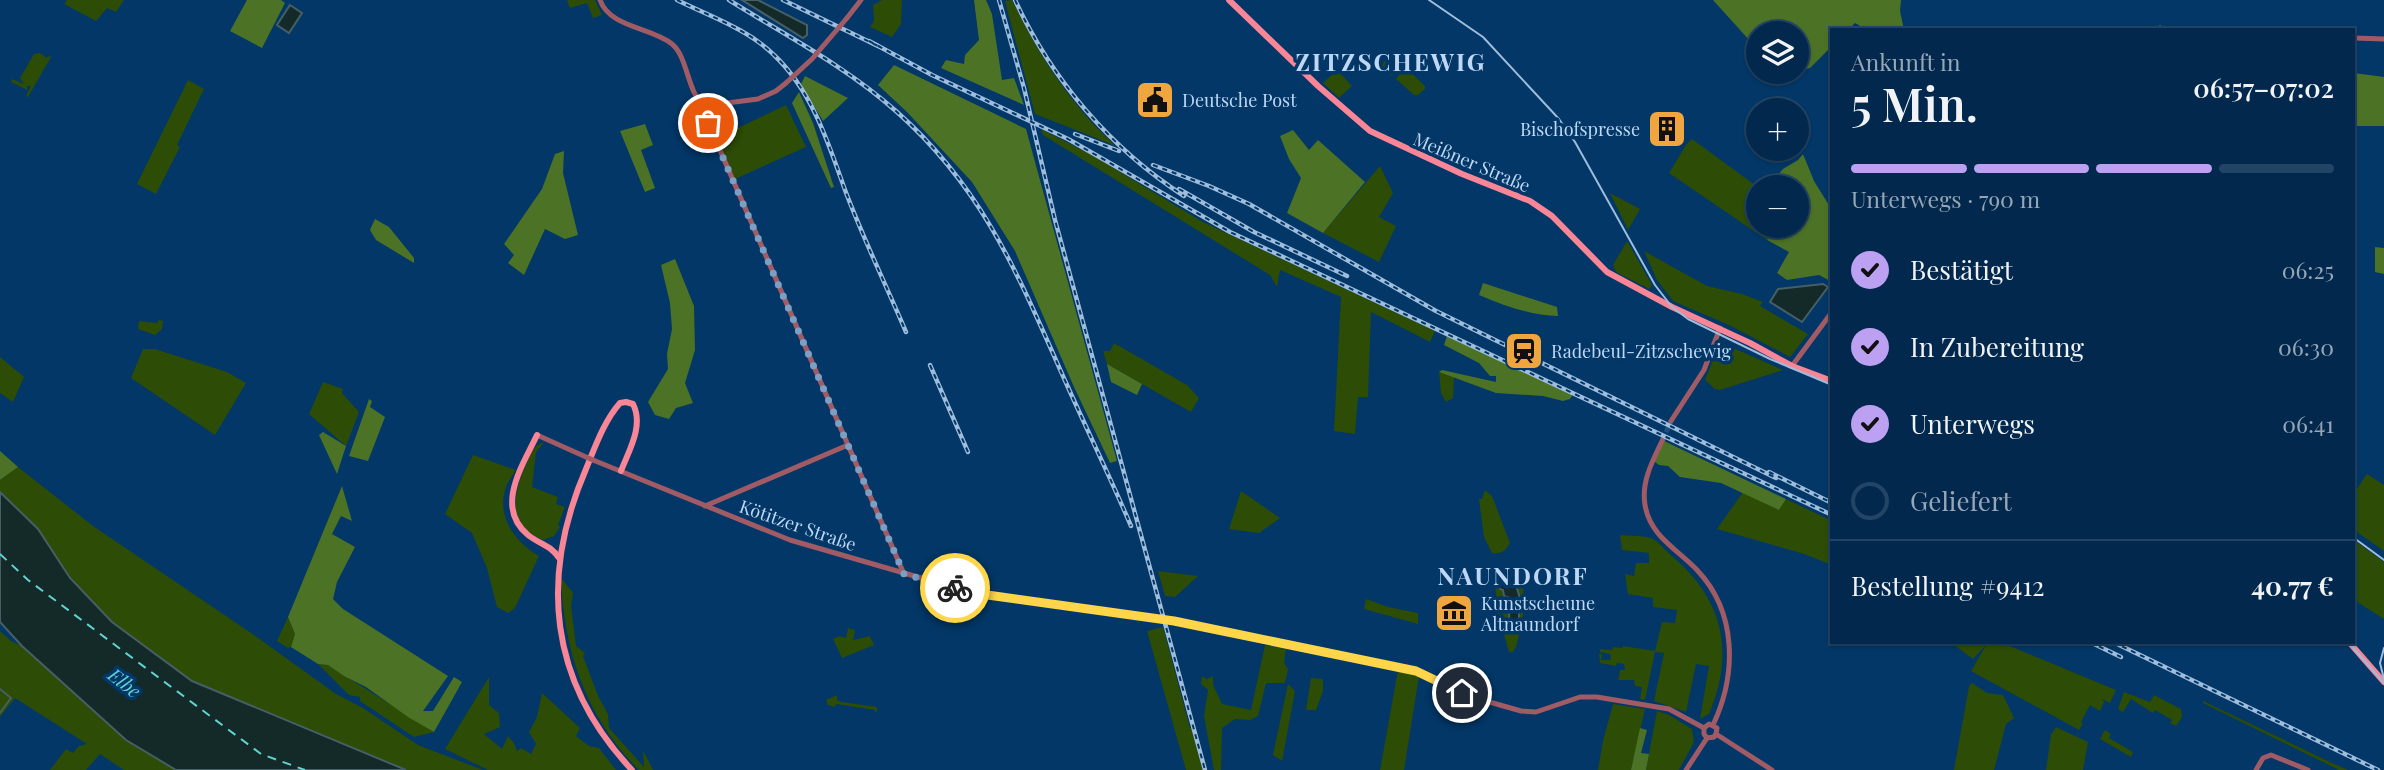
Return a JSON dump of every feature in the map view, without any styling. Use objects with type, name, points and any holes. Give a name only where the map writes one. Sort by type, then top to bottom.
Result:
[{"type":"main road","name":"Meißner Straße","points":[[1229,0],[1318,86],[1370,131],[1462,174],[1530,201],[1552,216],[1606,272],[1792,366],[1830,380]]},
{"type":"main road","points":[[621,471],[638,424],[633,404],[626,402],[616,407],[568,515],[559,558],[558,613],[571,673],[584,704],[599,731],[632,770]]},
{"type":"main road","points":[[537,435],[517,478],[512,503],[514,514],[523,530],[554,550],[559,558]]},
{"type":"main road","points":[[2351,644],[2384,682]]},
{"type":"street","points":[[600,0],[608,14],[673,45],[695,93],[704,106],[703,111],[904,574]]},
{"type":"street","points":[[704,106],[758,99],[776,91],[812,59],[861,0]]},
{"type":"street","points":[[2355,38],[2384,39]]},
{"type":"street","points":[[1792,366],[1830,315]]},
{"type":"street","points":[[1671,421],[1704,370],[1720,328]]},
{"type":"street","name":"Kötitzer Straße","points":[[537,435],[790,540],[973,593],[1174,621],[1416,671],[1462,693],[1521,712],[1536,712],[1580,697],[1598,697],[1662,707],[1704,728]]},
{"type":"street","points":[[1663,439],[1646,476],[1644,498],[1648,518],[1657,534],[1697,570],[1710,586],[1722,609],[1729,637],[1727,681],[1713,725]]},
{"type":"street","points":[[705,506],[848,445]]},
{"type":"street","points":[[1686,770],[1707,738],[1716,734],[1717,729],[1713,725],[1709,724],[1704,728],[1703,734],[1707,738]]},
{"type":"street","points":[[1716,734],[1772,770]]},
{"type":"street","points":[[2256,770],[2263,758],[2274,756],[2308,770]]},
{"type":"green space","points":[[67,0],[124,0],[116,12],[107,8],[96,21],[64,4]]},
{"type":"green space","points":[[247,0],[281,0],[285,3],[262,48],[230,31]]},
{"type":"green space","points":[[567,0],[595,0],[602,15],[593,18],[587,3],[570,8]]},
{"type":"green space","points":[[882,0],[902,0],[901,24],[892,37],[870,27],[874,21],[873,5]]},
{"type":"green space","points":[[974,0],[986,0],[992,14],[1002,80],[1014,78],[1024,105],[941,68],[946,60],[964,64],[965,55],[979,40]]},
{"type":"green space","points":[[1012,0],[1057,78],[1084,114],[1116,146],[1035,114],[1005,1]]},
{"type":"green space","points":[[1713,0],[1901,0],[1904,28],[1864,28],[1855,23],[1850,28],[1830,28],[1830,48],[1810,68],[1809,21],[1746,21],[1746,37]]},
{"type":"green space","points":[[40,53],[47,58],[51,57],[28,97],[26,96],[31,86],[27,86],[27,90],[11,82],[12,79],[24,84],[20,78],[34,54]]},
{"type":"green space","points":[[1389,55],[1402,64],[1392,76],[1380,67]]},
{"type":"green space","points":[[894,65],[1026,129],[1117,461],[1110,463],[1015,251],[972,182],[878,85]]},
{"type":"green space","points":[[1405,67],[1425,86],[1418,95],[1414,95],[1396,79]]},
{"type":"green space","points":[[1337,70],[1352,86],[1339,98],[1323,83]]},
{"type":"green space","points":[[2355,73],[2384,77],[2384,126],[2355,126]]},
{"type":"green space","points":[[805,76],[848,98],[823,121],[801,84]]},
{"type":"green space","points":[[188,80],[204,89],[177,145],[180,147],[156,194],[137,184]]},
{"type":"green space","points":[[799,92],[813,123],[834,187],[831,188],[792,103]]},
{"type":"green space","points":[[786,105],[806,147],[735,179],[717,138]]},
{"type":"green space","points":[[645,124],[653,145],[641,150],[655,188],[645,192],[620,131]]},
{"type":"green space","points":[[1041,129],[1092,155],[1201,221],[1435,331],[1430,342],[1371,312],[1368,397],[1358,397],[1355,434],[1334,431],[1341,297],[1280,270],[1277,287],[1270,275],[1043,135]]},
{"type":"green space","points":[[1293,130],[1309,150],[1318,140],[1365,182],[1323,233],[1287,213],[1301,178],[1289,159],[1280,136]]},
{"type":"green space","points":[[1692,139],[1746,178],[1746,226],[1669,173]]},
{"type":"green space","points":[[564,151],[563,173],[578,235],[565,239],[545,229],[524,275],[508,263],[514,255],[504,244],[542,189],[555,154]]},
{"type":"green space","points":[[1796,161],[1806,161],[1814,181],[1830,207],[1830,281],[1819,275],[1787,280],[1777,273],[1789,252],[1767,240],[1768,238],[1809,238],[1809,175],[1778,175]]},
{"type":"green space","points":[[1380,166],[1393,193],[1379,217],[1396,226],[1379,262],[1323,233]]},
{"type":"green space","points":[[1610,193],[1640,209],[1628,230]]},
{"type":"green space","points":[[375,219],[389,227],[414,258],[414,263],[376,240],[370,230]]},
{"type":"green space","points":[[1627,241],[1652,285],[1649,289],[1616,272],[1613,265]]},
{"type":"green space","points":[[2375,247],[2384,248],[2384,274],[2375,272]]},
{"type":"green space","points":[[1644,251],[1707,286],[1763,302],[1760,306],[1808,334],[1790,357],[1729,325],[1673,301],[1657,280]]},
{"type":"green space","points":[[675,259],[694,306],[695,350],[685,383],[693,403],[676,408],[669,419],[655,415],[648,402],[668,369],[667,354],[672,329],[670,303],[661,265]]},
{"type":"green space","points":[[1483,283],[1557,307],[1558,316],[1518,309],[1479,295]]},
{"type":"green space","points":[[159,320],[163,321],[162,329],[155,335],[138,329],[139,321],[157,323]]},
{"type":"green space","points":[[1447,336],[1573,394],[1570,399],[1563,401],[1543,396],[1496,393],[1439,372],[1442,370],[1496,382],[1496,376],[1490,376],[1479,363],[1444,345]]},
{"type":"green space","points":[[1720,342],[1783,370],[1720,390],[1715,389],[1705,380]]},
{"type":"green space","points":[[1114,343],[1187,385],[1199,398],[1191,412],[1107,364],[1103,351],[1110,351]]},
{"type":"green space","points":[[143,349],[155,349],[227,372],[246,383],[215,435],[131,378]]},
{"type":"green space","points":[[0,357],[24,377],[13,402],[0,393]]},
{"type":"green space","points":[[1107,364],[1142,384],[1137,395],[1111,382]]},
{"type":"green space","points":[[1439,372],[1454,377],[1453,398],[1446,402],[1441,393]]},
{"type":"green space","points":[[323,382],[343,389],[342,393],[359,412],[346,446],[309,414]]},
{"type":"green space","points":[[369,399],[372,401],[370,407],[385,417],[368,461],[349,456]]},
{"type":"green space","points":[[323,432],[346,446],[337,474],[319,435]]},
{"type":"green space","points":[[1664,441],[1786,499],[1779,510],[1721,483],[1680,477],[1668,466],[1654,461]]},
{"type":"green space","points":[[544,442],[536,452],[532,487],[558,497],[556,504],[565,507],[558,525],[560,527],[554,536],[543,540],[523,526],[518,517],[516,496],[530,456],[540,443]]},
{"type":"green space","points":[[0,451],[18,467],[0,480]]},
{"type":"green space","points":[[473,455],[516,470],[508,482],[503,500],[506,520],[516,537],[539,556],[515,608],[508,613],[497,607],[487,568],[472,533],[445,514]]},
{"type":"green space","points":[[18,467],[93,526],[336,694],[363,708],[418,745],[483,770],[406,770],[192,681],[112,622],[70,578],[38,529],[0,492],[0,480]]},
{"type":"green space","points":[[2367,474],[2384,485],[2384,551],[2355,531],[2355,492]]},
{"type":"green space","points":[[342,486],[352,521],[341,516],[332,534],[355,547],[337,582],[333,599],[343,609],[448,676],[423,711],[433,711],[454,677],[462,682],[434,732],[366,687],[328,665],[318,664],[291,647],[295,634],[288,617]]},
{"type":"green space","points":[[1485,490],[1492,496],[1510,543],[1499,553],[1492,553],[1484,537],[1479,499],[1482,499]]},
{"type":"green space","points":[[1241,491],[1280,518],[1259,533],[1229,529]]},
{"type":"green space","points":[[1743,492],[1779,510],[1786,499],[1830,520],[1830,564],[1804,554],[1717,529]]},
{"type":"green space","points":[[1620,535],[1653,539],[1690,574],[1704,591],[1714,610],[1720,629],[1722,670],[1709,714],[1700,719],[1709,666],[1696,664],[1686,712],[1654,701],[1664,653],[1655,652],[1645,700],[1640,699],[1642,687],[1635,686],[1634,680],[1618,680],[1620,670],[1625,670],[1624,664],[1617,663],[1616,666],[1600,663],[1599,654],[1602,654],[1601,660],[1611,660],[1610,654],[1600,652],[1600,649],[1612,650],[1613,647],[1623,646],[1655,651],[1662,622],[1675,623],[1677,610],[1653,607],[1653,598],[1628,594],[1625,574],[1634,576],[1636,563],[1649,563],[1649,553],[1622,550]]},
{"type":"green space","points":[[2355,541],[2384,562],[2384,619],[2355,601]]},
{"type":"green space","points":[[1518,568],[1524,597],[1523,617],[1516,647],[1513,652],[1509,652],[1498,614],[1494,576],[1510,575],[1510,571]]},
{"type":"green space","points":[[1158,571],[1198,576],[1175,597],[1165,596]]},
{"type":"green space","points":[[561,578],[573,593],[571,605],[576,646],[585,653],[583,656],[598,696],[608,714],[609,728],[644,767],[643,750],[653,770],[639,770],[605,728],[592,705],[573,657],[567,632]]},
{"type":"green space","points":[[1366,599],[1418,613],[1418,624],[1364,609]]},
{"type":"green space","points":[[288,617],[295,634],[291,647],[288,648],[277,641]]},
{"type":"green space","points":[[1163,627],[1203,770],[1186,770],[1147,631]]},
{"type":"green space","points":[[848,628],[855,630],[853,640],[870,636],[874,645],[842,658],[833,639],[839,636],[846,638]]},
{"type":"green space","points":[[0,631],[22,646],[126,740],[176,770],[124,770],[100,754],[86,770],[50,770],[66,749],[73,753],[79,746],[87,744],[15,698],[0,717]]},
{"type":"green space","points":[[1953,644],[2005,644],[2116,690],[2110,703],[2102,699],[2104,702],[2100,711],[2090,705],[2079,730],[1971,671],[1986,645],[1973,659]]},
{"type":"green space","points":[[1265,645],[1286,649],[1284,663],[1288,669],[1285,683],[1266,683],[1258,716],[1250,720],[1235,719],[1222,728],[1221,770],[1214,770],[1204,716],[1208,690],[1201,684],[1202,676],[1207,679],[1213,676],[1213,685],[1222,704],[1251,710]]},
{"type":"green space","points":[[318,664],[328,665],[434,732],[414,737],[360,701],[360,697],[349,695]]},
{"type":"green space","points":[[1398,670],[1419,676],[1404,770],[1380,770]]},
{"type":"green space","points":[[489,677],[489,705],[499,713],[500,727],[484,734],[502,749],[508,736],[517,751],[521,748],[531,754],[536,744],[529,732],[537,717],[542,693],[580,728],[576,736],[589,746],[599,748],[616,770],[488,770],[445,749]]},
{"type":"green space","points":[[1311,678],[1323,679],[1323,691],[1316,710],[1306,710]]},
{"type":"green space","points":[[1972,683],[1987,693],[2003,695],[2014,718],[2006,724],[1994,770],[1954,770],[1969,686]]},
{"type":"green space","points":[[1288,684],[1295,691],[1282,761],[1273,755]]},
{"type":"green space","points":[[2124,692],[2150,702],[2154,695],[2181,709],[2182,717],[2176,726],[2170,723],[2172,720],[2155,710],[2153,713],[2131,699],[2123,712],[2118,709]]},
{"type":"green space","points":[[837,695],[837,700],[842,702],[877,707],[877,711],[875,713],[875,710],[828,705],[826,700]]},
{"type":"green space","points":[[2203,701],[2332,763],[2348,770],[2339,770]]},
{"type":"green space","points":[[1613,704],[1645,709],[1631,770],[1598,770]]},
{"type":"green space","points":[[1657,711],[1692,729],[1694,742],[1679,770],[1646,770]]},
{"type":"green space","points":[[2056,727],[2088,742],[2083,770],[2046,770],[2051,734]]},
{"type":"green space","points":[[1640,728],[1647,730],[1641,753],[1649,754],[1646,770],[1631,770]]},
{"type":"green space","points":[[2105,730],[2111,734],[2109,738],[2133,752],[2131,757],[2100,739]]},
{"type":"water","points":[[742,0],[758,0],[807,25],[807,35],[803,38]]},
{"type":"water","points":[[290,5],[302,13],[289,33],[277,25]]},
{"type":"water","points":[[1823,284],[1828,287],[1802,322],[1770,302],[1778,289]]},
{"type":"water","name":"Elbe","points":[[0,492],[38,529],[70,578],[112,622],[192,681],[406,770],[176,770],[126,740],[22,646],[0,622]]},
{"type":"water","points":[[1499,576],[1513,576],[1519,595],[1519,621],[1509,619],[1510,598],[1504,596],[1503,590],[1500,589]]},
{"type":"waterway","points":[[0,689],[11,698],[0,713]]},
{"type":"ferry route","points":[[0,554],[28,580],[261,754],[305,770]]},
{"type":"tunnel","points":[[1663,439],[1671,421]]},
{"type":"tram line","points":[[1429,0],[1483,37],[1559,119],[1575,142],[1655,285],[1672,307],[1688,319],[1770,359],[1830,384]]},
{"type":"tram line","points":[[2355,539],[2384,560]]},
{"type":"tram line","points":[[2350,644],[2384,683]]},
{"type":"tram line","points":[[2384,648],[2380,663],[2384,679]]},
{"type":"railway","points":[[677,0],[728,24],[764,46],[799,85],[825,136],[859,226],[906,332]]},
{"type":"railway","points":[[729,0],[858,80],[928,142],[954,173],[978,205],[1016,273],[1131,526]]},
{"type":"railway","points":[[783,0],[878,46]]},
{"type":"railway","points":[[999,0],[1024,88],[1055,220],[1205,770]]},
{"type":"railway","points":[[1015,0],[1047,58],[1086,110],[1132,156],[1184,196]]},
{"type":"railway","points":[[869,41],[932,75],[1068,139],[1230,232],[1830,514]]},
{"type":"railway","points":[[1075,134],[1119,151]]},
{"type":"railway","points":[[1153,165],[1249,204],[1436,311],[1776,478]]},
{"type":"railway","points":[[1179,189],[1254,232],[1347,276]]},
{"type":"railway","points":[[930,365],[968,452]]},
{"type":"railway","points":[[1769,472],[1830,502]]},
{"type":"railway","points":[[2094,644],[2121,657]]},
{"type":"railway","points":[[2117,644],[2378,770]]},
{"type":"way so far","points":[[708,123],[904,574],[955,588]]},
{"type":"place","name":"Deutsche Post","points":[[1155,100]]},
{"type":"place","name":"Bischofspresse","points":[[1667,129]]},
{"type":"place","name":"Radebeul-Zitzschewig","points":[[1524,351]]},
{"type":"place","name":"Kunstscheune Altnaundorf","points":[[1454,613]]},
{"type":"district","name":"ZITZSCHEWIG","points":[[1391,61]]},
{"type":"district","name":"NAUNDORF","points":[[1513,575]]},
{"type":"route","points":[[955,588],[973,593],[1174,621],[1416,671],[1462,693]]}]
